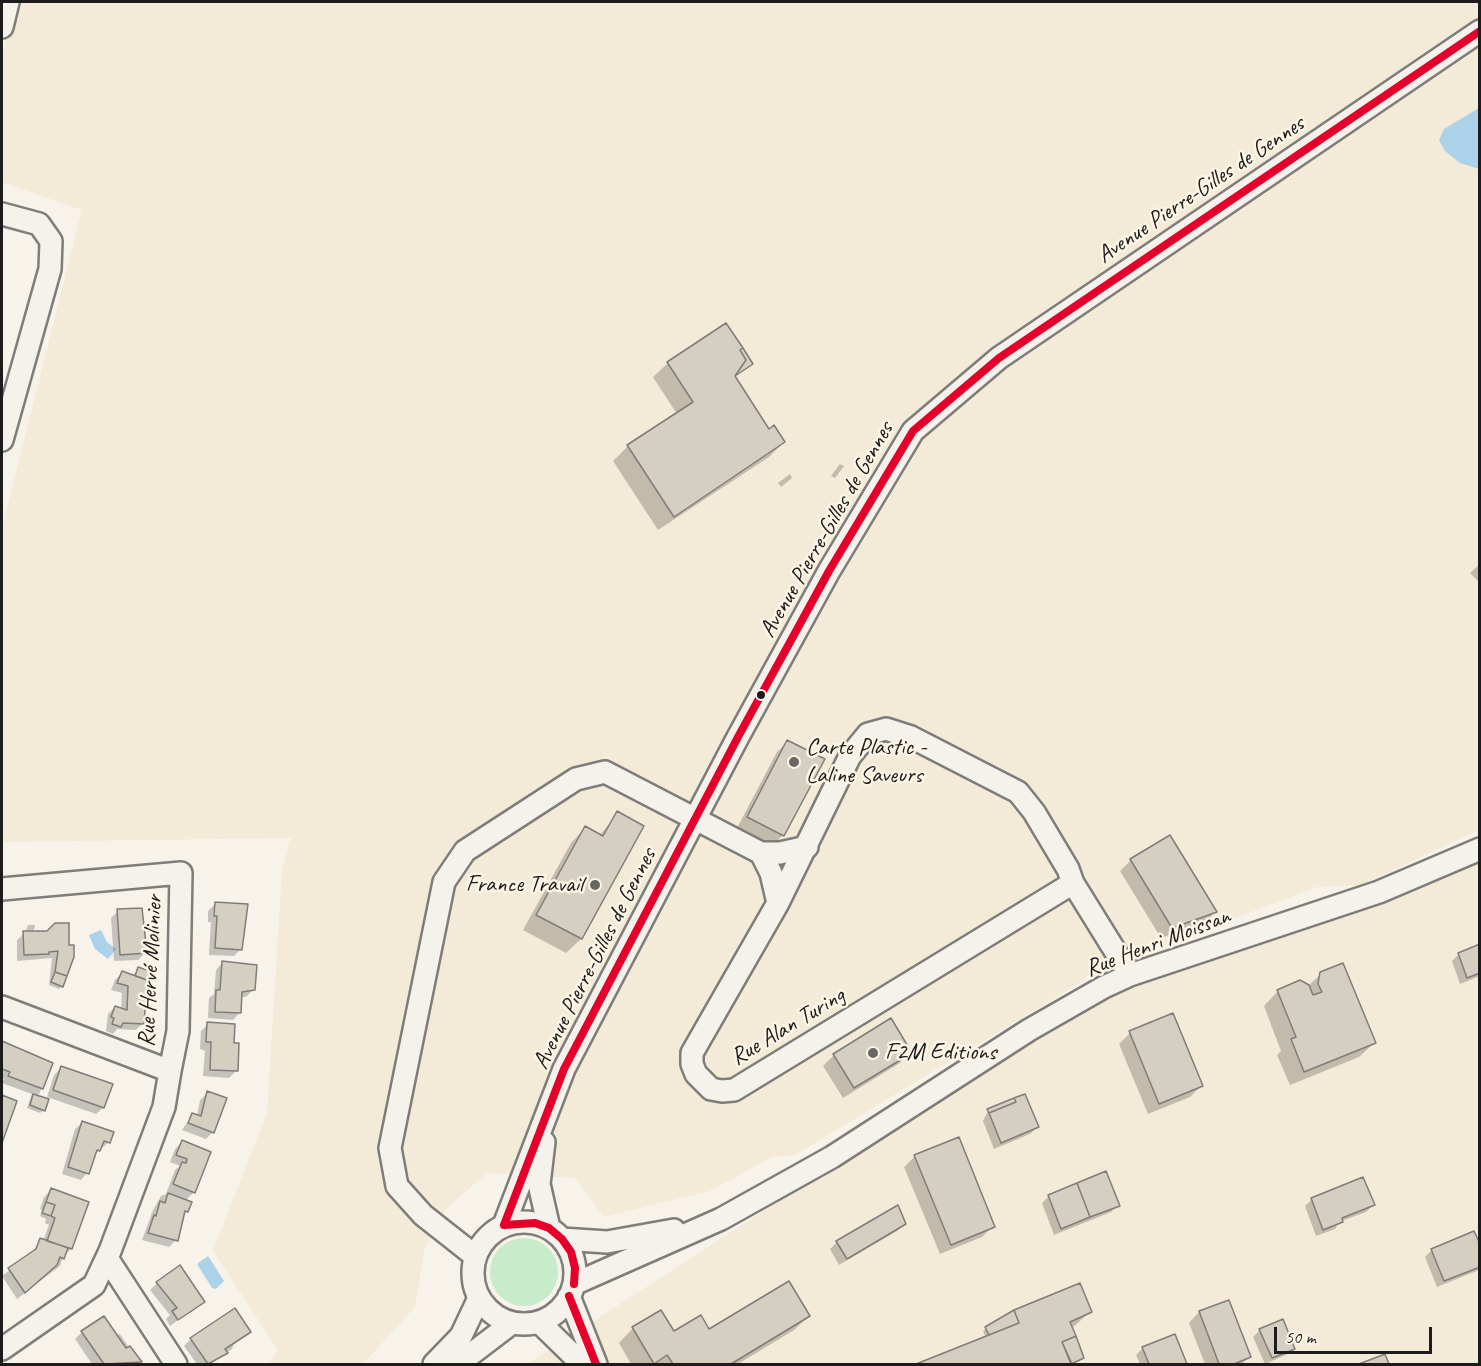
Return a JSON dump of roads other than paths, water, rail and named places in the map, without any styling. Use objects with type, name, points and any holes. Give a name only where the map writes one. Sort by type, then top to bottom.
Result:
[{"type":"street","points":[[2,27],[8,2]]},
{"type":"street","name":"Avenue Pierre-Gilles de Gennes","points":[[504,1225],[564,1070],[829,571],[913,431],[999,358],[1479,31]]},
{"type":"street","points":[[2,214],[39,224],[51,241],[50,269],[2,440]]},
{"type":"street","name":"Rue Alan Turing","points":[[1072,883],[734,1090],[722,1092],[711,1089],[696,1074],[692,1064],[692,1053],[778,903],[850,756],[868,734],[886,729],[911,736],[1018,792],[1034,812],[1068,868],[1072,883],[1130,975]]},
{"type":"street","points":[[475,1256],[423,1215],[397,1186],[390,1148],[444,882],[465,851],[576,779],[605,772],[761,853],[780,853],[807,846]]},
{"type":"street","name":"Rue Henri Moissan","points":[[572,1290],[721,1219],[832,1157],[1068,1007],[1130,975],[1379,892],[1479,849]]},
{"type":"street","points":[[761,853],[771,873],[778,903]]},
{"type":"street","name":"Rue Hervé Molinier","points":[[2,889],[181,873],[178,1031],[164,1107],[107,1258],[94,1285],[2,1349]]},
{"type":"street","name":"Rue Hervé Molinier","points":[[2,1007],[170,1071]]},
{"type":"street","name":"Avenue Pierre-Gilles de Gennes","points":[[547,1112],[539,1184],[556,1233]]},
{"type":"street","name":"Rue Henri Moissan","points":[[556,1233],[607,1242],[651,1236],[721,1219]]},
{"type":"street","points":[[535,1222],[556,1233],[571,1252],[575,1268],[572,1290],[562,1307],[540,1322],[512,1323],[488,1310],[479,1298],[472,1270],[475,1256],[481,1244],[504,1225],[535,1222]]},
{"type":"street","points":[[107,1258],[176,1365]]},
{"type":"street","points":[[572,1290],[596,1365]]},
{"type":"street","points":[[434,1365],[461,1336],[479,1298]]},
{"type":"street","points":[[540,1322],[582,1365]]},
{"type":"street","points":[[458,1365],[512,1323]]},
{"type":"water","points":[[1479,108],[1480,169],[1460,163],[1445,151],[1439,140],[1444,129]]},
{"type":"water","points":[[101,930],[107,942],[116,949],[108,959],[95,949],[89,935]]},
{"type":"water","points":[[208,1256],[224,1281],[216,1289],[212,1288],[197,1264]]},
{"type":"place","name":"Carte Plastic - Laline Saveurs","points":[[794,762]]},
{"type":"place","name":"France Travail","points":[[595,885]]},
{"type":"place","name":"F2M Editions","points":[[873,1053]]}]
